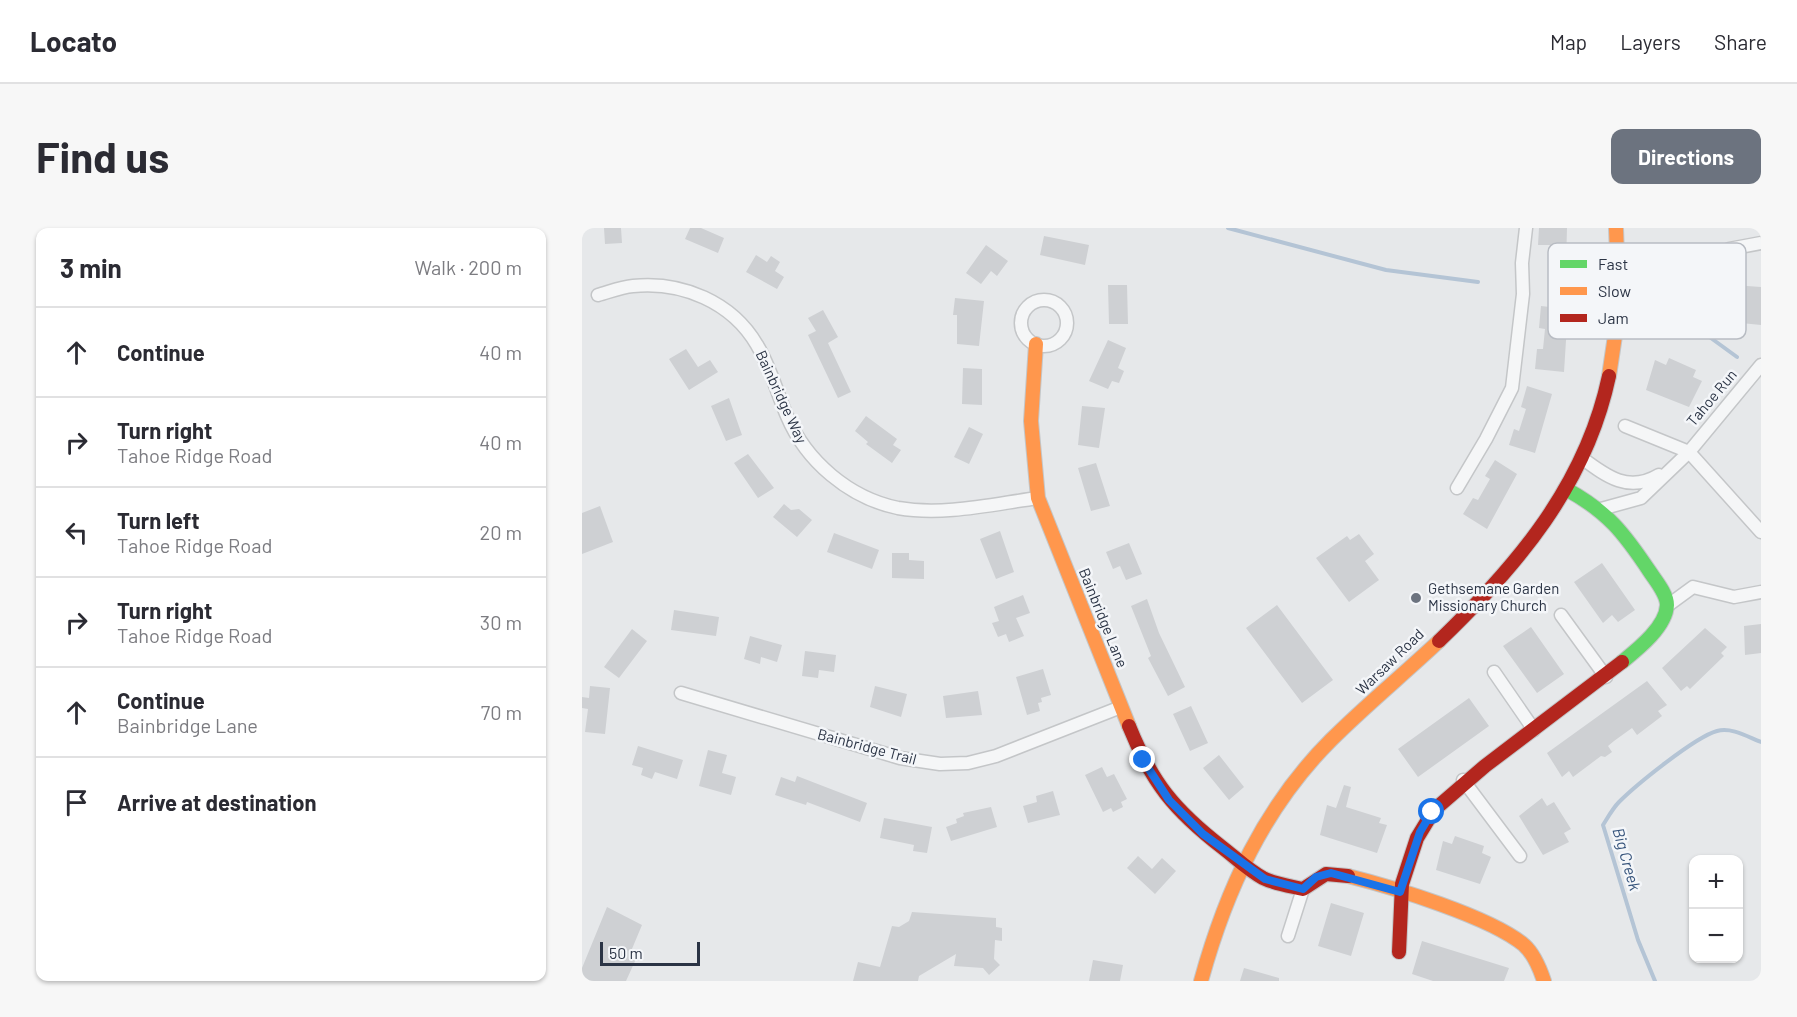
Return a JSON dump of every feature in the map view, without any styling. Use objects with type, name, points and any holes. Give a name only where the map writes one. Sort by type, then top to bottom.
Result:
[{"type":"street","points":[[1457,488],[1512,388],[1523,294],[1522,263],[1526,228]]},
{"type":"street","name":"Warsaw Road","points":[[1616,228],[1617,243]]},
{"type":"street","points":[[1746,246],[1761,243]]},
{"type":"street","name":"Bainbridge Way","points":[[598,295],[632,286],[665,286],[696,293],[725,309],[744,327],[758,346],[788,419],[804,447],[832,476],[864,496],[897,507],[929,511],[1038,498]]},
{"type":"street","name":"Warsaw Road","points":[[1201,981],[1216,923],[1241,863],[1270,813],[1305,768],[1501,579],[1537,536],[1582,458],[1595,424],[1614,352],[1615,339]]},
{"type":"street","name":"Bainbridge Lane","points":[[1036,344],[1029,427],[1031,463],[1038,498],[1143,760],[1169,800],[1203,834],[1265,879],[1303,889]]},
{"type":"street","name":"Tahoe Run","points":[[1601,509],[1641,498],[1689,452],[1761,365]]},
{"type":"street","points":[[1625,426],[1689,452],[1761,532]]},
{"type":"street","name":"Tahoe Run","points":[[1582,458],[1610,479],[1637,484],[1659,476],[1689,452]]},
{"type":"street","points":[[1399,952],[1400,892],[1420,832],[1445,795],[1606,677],[1663,621],[1667,606],[1662,592],[1624,531],[1601,509],[1566,489]]},
{"type":"street","points":[[1667,606],[1692,587],[1734,597],[1761,592]]},
{"type":"street","points":[[1561,615],[1606,677]]},
{"type":"street","points":[[1494,672],[1534,730]]},
{"type":"street","name":"Bainbridge Trail","points":[[681,693],[900,758],[940,764],[968,763],[996,756],[1121,707]]},
{"type":"street","points":[[1463,780],[1520,856]]},
{"type":"street","points":[[1288,936],[1303,889],[1316,877],[1331,873],[1400,892],[1507,933],[1525,946],[1539,966],[1544,981]]},
{"type":"building","points":[[604,228],[621,228],[622,243],[605,244]]},
{"type":"building","points":[[690,228],[701,228],[724,238],[718,253],[685,239]]},
{"type":"building","points":[[1539,228],[1567,228],[1567,243],[1538,245]]},
{"type":"building","points":[[1044,236],[1089,245],[1085,265],[1040,255]]},
{"type":"building","points":[[986,245],[1008,261],[997,276],[991,271],[981,284],[966,273]]},
{"type":"building","points":[[756,255],[767,262],[771,256],[780,262],[775,271],[784,277],[777,289],[746,272]]},
{"type":"building","points":[[1108,285],[1127,285],[1128,324],[1109,324]]},
{"type":"building","points":[[1746,286],[1761,287],[1761,325],[1746,324]]},
{"type":"building","points":[[955,298],[984,301],[979,346],[957,344],[957,315],[953,315]]},
{"type":"building","points":[[1541,306],[1548,307],[1548,339],[1566,339],[1564,372],[1535,369],[1537,349],[1543,349],[1545,329],[1539,328]]},
{"type":"building","points":[[823,310],[838,337],[828,343],[851,392],[838,398],[808,335],[816,331],[808,318]]},
{"type":"building","points":[[1108,340],[1126,348],[1118,368],[1124,371],[1119,383],[1112,381],[1108,389],[1089,381]]},
{"type":"building","points":[[686,349],[698,367],[710,360],[718,372],[689,390],[669,359]]},
{"type":"building","points":[[1669,358],[1696,370],[1693,377],[1702,381],[1689,407],[1646,390],[1655,360],[1666,365]]},
{"type":"building","points":[[963,368],[982,369],[982,405],[962,404]]},
{"type":"building","points":[[1527,386],[1552,394],[1535,453],[1509,445],[1514,429],[1519,431],[1526,409],[1521,407]]},
{"type":"building","points":[[729,398],[742,435],[726,441],[711,406]]},
{"type":"building","points":[[1082,406],[1105,408],[1099,448],[1078,445]]},
{"type":"building","points":[[866,416],[897,439],[893,445],[901,450],[892,463],[866,444],[868,442],[855,431]]},
{"type":"building","points":[[969,427],[983,434],[969,464],[954,457]]},
{"type":"building","points":[[748,454],[774,488],[758,498],[734,463]]},
{"type":"building","points":[[1495,460],[1517,474],[1487,529],[1463,514],[1473,498],[1478,500],[1490,479],[1485,476]]},
{"type":"building","points":[[1096,463],[1110,506],[1091,511],[1078,468]]},
{"type":"building","points":[[784,504],[791,510],[799,509],[812,520],[797,537],[773,517]]},
{"type":"building","points":[[600,506],[613,542],[582,554],[582,513]]},
{"type":"building","points":[[1000,531],[1014,572],[996,579],[980,539]]},
{"type":"building","points":[[834,533],[879,550],[872,569],[827,552]]},
{"type":"building","points":[[1359,534],[1374,554],[1365,561],[1379,580],[1349,602],[1316,558],[1347,536],[1350,540]]},
{"type":"building","points":[[1129,543],[1142,574],[1126,580],[1120,566],[1113,569],[1106,552]]},
{"type":"building","points":[[892,553],[909,553],[909,560],[924,561],[924,579],[892,578]]},
{"type":"building","points":[[1602,563],[1635,610],[1618,622],[1612,615],[1603,623],[1574,582]]},
{"type":"building","points":[[1023,595],[1030,613],[1016,618],[1024,636],[1009,642],[1006,634],[998,637],[992,623],[999,621],[994,607]]},
{"type":"building","points":[[1147,599],[1159,633],[1185,687],[1168,696],[1148,658],[1151,656],[1131,606]]},
{"type":"building","points":[[1277,605],[1333,680],[1302,703],[1246,628]]},
{"type":"building","points":[[674,610],[719,617],[716,636],[671,630]]},
{"type":"building","points":[[1761,624],[1761,653],[1745,655],[1744,626]]},
{"type":"building","points":[[1531,627],[1564,674],[1537,693],[1503,646]]},
{"type":"building","points":[[1705,628],[1727,647],[1721,653],[1724,656],[1690,689],[1687,686],[1681,691],[1662,668]]},
{"type":"building","points":[[632,629],[647,641],[619,678],[604,667]]},
{"type":"building","points":[[750,636],[782,645],[777,662],[761,657],[760,664],[744,659]]},
{"type":"building","points":[[805,651],[836,655],[834,672],[819,670],[818,678],[802,676]]},
{"type":"building","points":[[1043,669],[1051,695],[1041,698],[1042,702],[1038,703],[1040,711],[1027,715],[1016,677]]},
{"type":"building","points":[[1647,681],[1667,705],[1658,711],[1662,716],[1637,735],[1632,728],[1608,746],[1612,752],[1605,757],[1601,756],[1573,777],[1569,771],[1562,777],[1547,753]]},
{"type":"building","points":[[590,686],[610,688],[605,734],[585,732],[588,709],[582,708],[582,697],[589,698]]},
{"type":"building","points":[[875,686],[907,694],[901,717],[870,707]]},
{"type":"building","points":[[978,691],[982,715],[946,718],[943,696]]},
{"type":"building","points":[[1469,698],[1489,726],[1418,777],[1398,749]]},
{"type":"building","points":[[1191,706],[1208,743],[1190,751],[1173,714]]},
{"type":"building","points":[[638,746],[683,760],[677,779],[655,772],[652,779],[641,775],[643,768],[632,765]]},
{"type":"building","points":[[708,750],[727,755],[722,773],[736,777],[731,795],[699,786]]},
{"type":"building","points":[[1219,755],[1244,787],[1229,800],[1203,768]]},
{"type":"building","points":[[1102,767],[1107,777],[1114,774],[1127,799],[1121,802],[1123,807],[1113,812],[1111,808],[1103,812],[1085,775]]},
{"type":"building","points":[[797,776],[867,803],[860,822],[807,802],[806,805],[775,795],[781,777],[795,782]]},
{"type":"building","points":[[1344,785],[1351,787],[1346,807],[1381,818],[1379,823],[1387,825],[1377,853],[1320,835],[1327,805],[1336,808]]},
{"type":"building","points":[[1053,791],[1060,815],[1028,823],[1023,806],[1037,802],[1036,796]]},
{"type":"building","points":[[1542,798],[1547,806],[1554,802],[1571,829],[1564,833],[1569,842],[1543,855],[1519,816]]},
{"type":"building","points":[[991,807],[997,827],[951,841],[946,827],[957,823],[956,819],[964,816],[963,813]]},
{"type":"building","points":[[884,818],[932,827],[927,853],[913,851],[914,845],[880,838]]},
{"type":"building","points":[[1455,836],[1484,846],[1482,853],[1491,857],[1480,884],[1436,870],[1443,841],[1452,844]]},
{"type":"building","points":[[1138,856],[1152,869],[1162,858],[1176,871],[1155,894],[1127,868]]},
{"type":"building","points":[[1331,903],[1364,913],[1351,956],[1318,946]]},
{"type":"building","points":[[607,907],[642,925],[629,956],[636,959],[626,981],[582,981],[582,968]]},
{"type":"building","points":[[912,912],[996,918],[996,927],[1002,928],[1002,941],[995,940],[994,959],[1000,965],[989,975],[983,968],[954,966],[956,954],[919,976],[918,981],[853,981],[858,962],[880,967],[892,926],[899,927],[909,921]]},
{"type":"building","points":[[1422,941],[1509,968],[1504,981],[1433,981],[1412,974]]},
{"type":"building","points":[[1093,960],[1123,965],[1120,981],[1089,981]]},
{"type":"building","points":[[1244,968],[1279,978],[1279,981],[1240,981]]},
{"type":"waterway","points":[[1228,228],[1386,270],[1478,282]]},
{"type":"waterway","points":[[1712,339],[1737,357]]},
{"type":"waterway","name":"Big Creek","points":[[1655,981],[1638,940],[1603,825],[1617,804],[1638,785],[1666,762],[1707,735],[1728,730],[1761,742]]},
{"type":"traffic: fast","points":[[1566,489],[1593,506],[1614,524],[1641,558],[1665,596],[1667,605],[1657,629],[1622,662]]},
{"type":"traffic: slow","points":[[1616,228],[1617,243]]},
{"type":"traffic: slow","points":[[1609,376],[1615,339]]},
{"type":"traffic: slow","points":[[1036,344],[1031,421],[1038,498],[1129,726]]},
{"type":"traffic: slow","points":[[1201,981],[1222,914],[1235,882],[1267,822],[1286,793],[1331,740],[1439,641]]},
{"type":"traffic: slow","points":[[1348,876],[1440,904],[1509,934],[1531,953],[1544,981]]},
{"type":"traffic: jam","points":[[1439,641],[1495,583],[1545,521],[1584,453],[1598,416],[1609,376]]},
{"type":"traffic: jam","points":[[1399,952],[1402,884],[1417,838],[1434,810],[1485,766],[1622,662]]},
{"type":"traffic: jam","points":[[1129,726],[1146,764],[1166,794],[1191,821],[1252,871],[1272,882],[1303,889],[1326,874],[1348,876]]},
{"type":"place","name":"Gethsemane Garden Missionary Church","points":[[1416,598]]},
{"type":"route","points":[[1143,760],[1169,800],[1203,834],[1252,872],[1265,879],[1303,889],[1316,877],[1331,873],[1400,892],[1420,832],[1432,812]]}]
